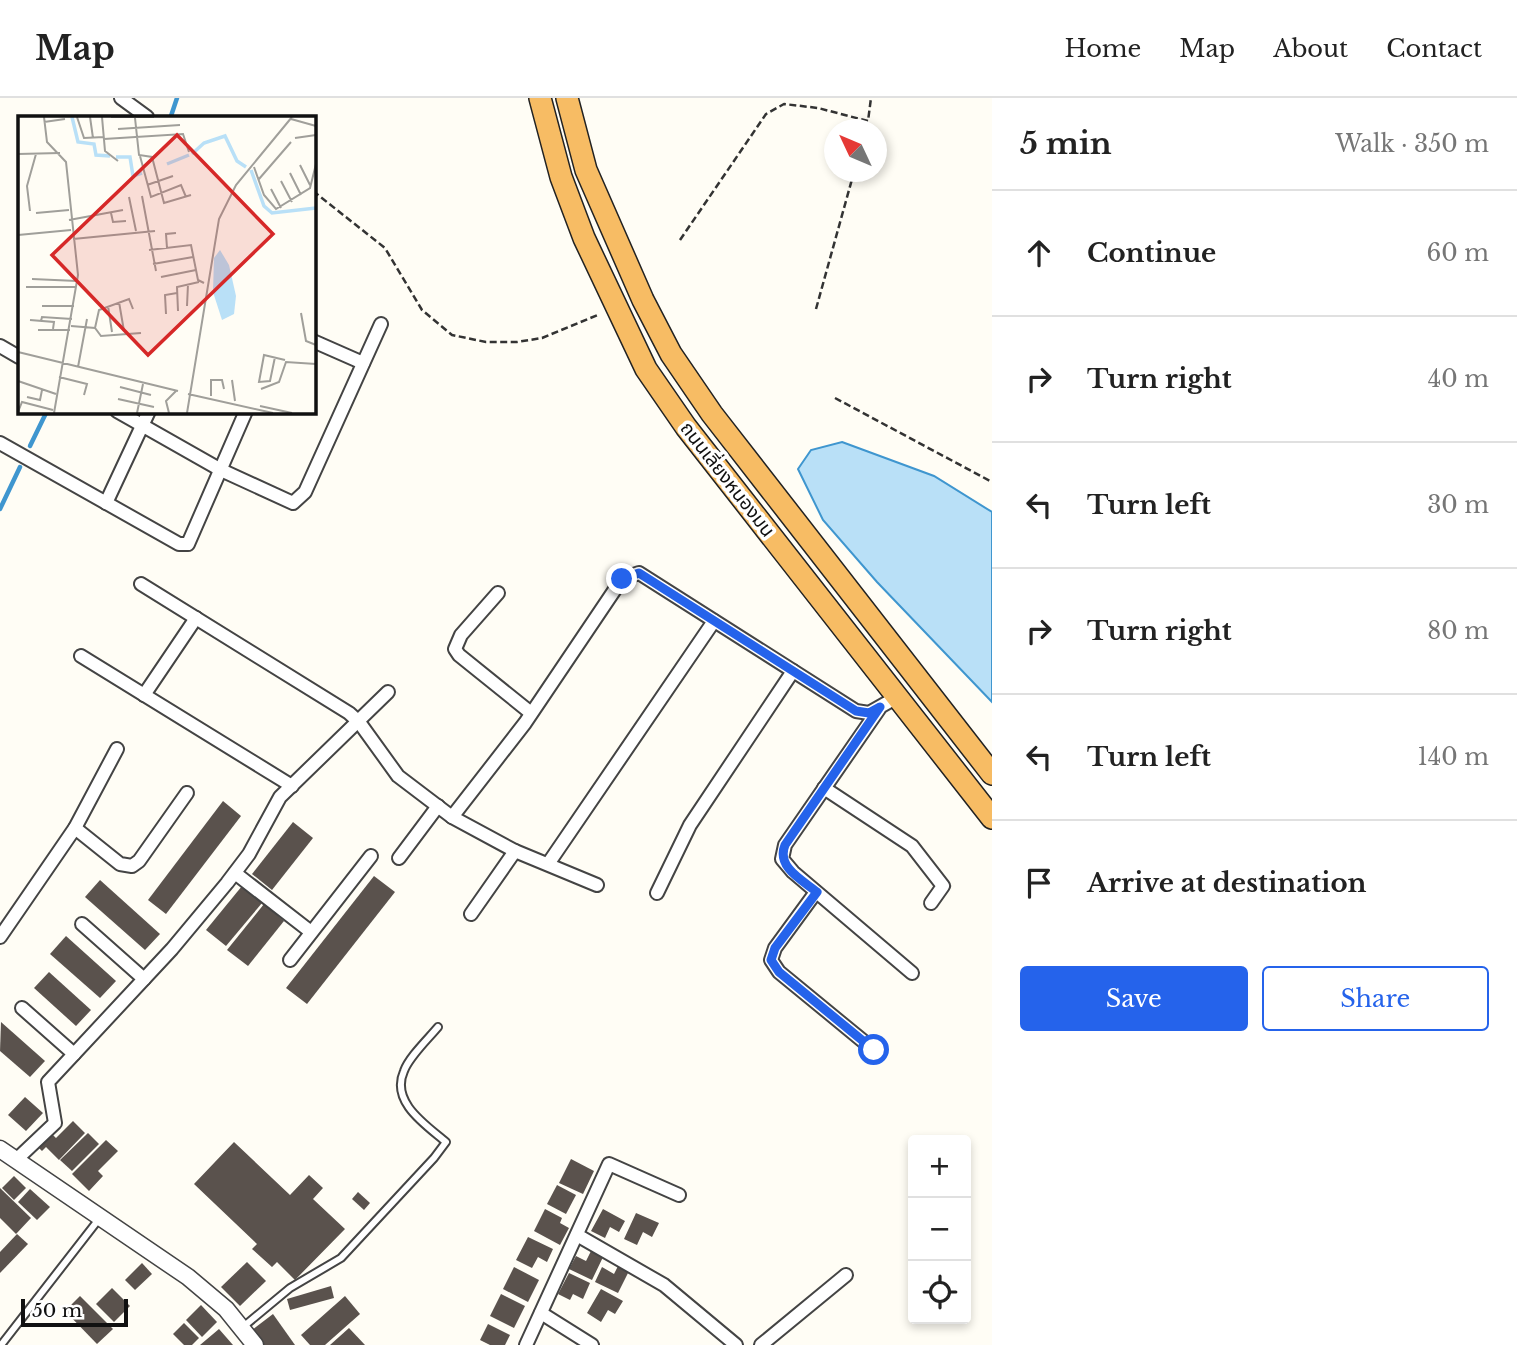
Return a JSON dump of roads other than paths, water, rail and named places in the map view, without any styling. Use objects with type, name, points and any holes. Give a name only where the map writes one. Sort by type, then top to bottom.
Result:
[{"type":"highway","name":"ถนนเลี่ยงหนองมน","points":[[540,98],[561,177],[584,238],[646,369],[686,427],[992,818]]},
{"type":"highway","name":"ถนนเลี่ยงหนองมน","points":[[566,98],[586,170],[643,300],[671,354],[712,414],[992,774]]},
{"type":"street","points":[[121,98],[146,116]]},
{"type":"street","points":[[121,413],[221,470],[289,503],[298,500],[305,492],[381,324]]},
{"type":"street","points":[[315,342],[363,363]]},
{"type":"street","points":[[0,346],[18,356]]},
{"type":"street","points":[[106,503],[148,413]]},
{"type":"street","points":[[0,443],[179,544],[188,544],[245,413]]},
{"type":"street","points":[[452,817],[531,713],[622,579],[639,573],[856,711],[869,713],[899,696]]},
{"type":"street","points":[[141,584],[349,713],[359,722],[398,776],[452,817],[515,851],[597,885]]},
{"type":"street","points":[[498,593],[461,635],[455,649],[459,656],[531,713]]},
{"type":"street","points":[[144,695],[196,618]]},
{"type":"street","points":[[548,864],[714,621]]},
{"type":"street","points":[[81,656],[292,786]]},
{"type":"street","points":[[657,893],[690,825],[793,671]]},
{"type":"street","points":[[16,1159],[55,1123],[48,1082],[145,979],[235,873],[249,855],[280,797],[388,692]]},
{"type":"street","points":[[880,707],[782,853],[785,865],[912,973]]},
{"type":"street","points":[[0,937],[75,828],[117,749]]},
{"type":"street","points":[[824,788],[912,846],[943,886],[931,903]]},
{"type":"street","points":[[75,828],[120,864],[132,866],[139,861],[187,793]]},
{"type":"street","points":[[399,858],[438,806]]},
{"type":"street","points":[[471,914],[515,851]]},
{"type":"street","points":[[290,960],[371,856]]},
{"type":"street","points":[[235,873],[311,932]]},
{"type":"street","points":[[817,892],[775,948],[771,960],[779,972],[874,1050]]},
{"type":"street","points":[[82,924],[145,979]]},
{"type":"street","points":[[22,1008],[74,1054]]},
{"type":"street","points":[[0,1149],[188,1276],[226,1309],[255,1345]]},
{"type":"street","points":[[526,1345],[609,1164],[679,1195]]},
{"type":"street","points":[[577,1235],[664,1285],[736,1345]]},
{"type":"street","points":[[761,1345],[846,1275]]},
{"type":"street","points":[[541,1314],[592,1345]]},
{"type":"lane","points":[[243,1327],[290,1288],[341,1258],[446,1142],[408,1107],[402,1091],[403,1072],[438,1027]]},
{"type":"lane","points":[[1,1345],[100,1217]]},
{"type":"water","points":[[842,442],[934,476],[992,512],[992,702],[877,582],[823,520],[798,469],[811,450]]},
{"type":"waterway","points":[[171,116],[177,98]]},
{"type":"waterway","points":[[30,446],[46,413]]},
{"type":"waterway","points":[[0,509],[20,467]]}]
